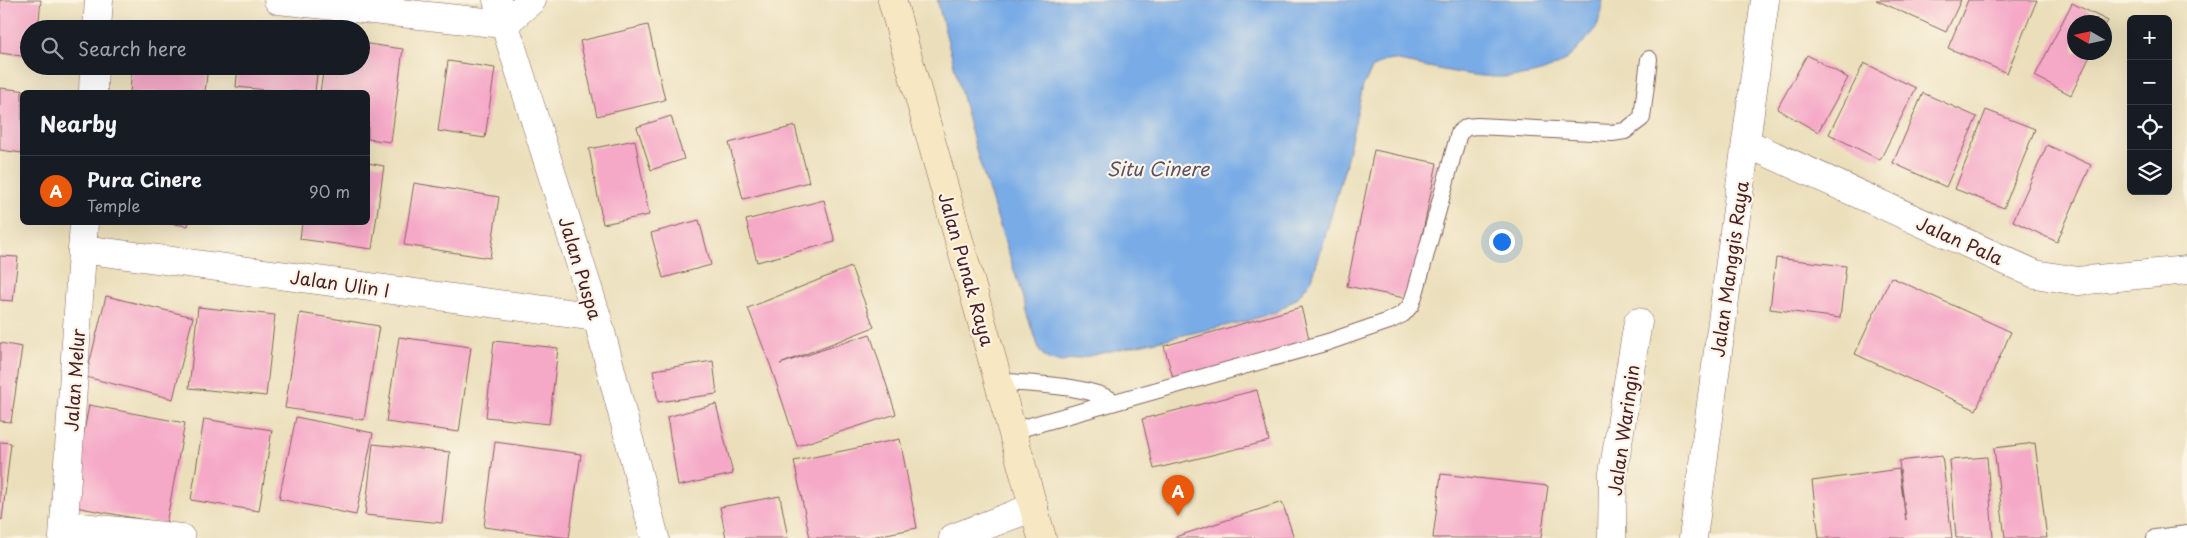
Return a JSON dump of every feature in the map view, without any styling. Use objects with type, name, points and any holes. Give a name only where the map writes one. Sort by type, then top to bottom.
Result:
[{"type":"main road","name":"Jalan Punak Raya","points":[[892,0],[1042,538]]},
{"type":"street","points":[[98,20],[99,0]]},
{"type":"street","points":[[278,0],[500,12],[532,0]]},
{"type":"street","name":"Jalan Manggis Raya","points":[[1693,538],[1765,0]]},
{"type":"street","name":"Jalan Puspa","points":[[500,12],[597,317],[655,538]]},
{"type":"street","points":[[93,90],[94,75]]},
{"type":"street","name":"Jalan Pala","points":[[1748,131],[2035,274],[2078,281],[2187,270]]},
{"type":"street","name":"Jalan Melur","points":[[63,531],[84,225]]},
{"type":"street","name":"Jalan Ulin I","points":[[82,249],[597,317]]},
{"type":"street","name":"Jalan Waringin","points":[[1612,538],[1613,473],[1638,322]]},
{"type":"street","points":[[953,538],[1034,508]]},
{"type":"street","points":[[63,531],[181,538]]},
{"type":"lane","points":[[1012,431],[1328,342],[1404,314],[1411,305],[1416,290],[1459,133],[1467,126],[1612,133],[1625,131],[1642,118],[1649,59]]},
{"type":"lane","points":[[998,381],[1086,392],[1115,402]]},
{"type":"lane","points":[[2155,538],[2187,534]]},
{"type":"water","name":"Situ Cinere","points":[[937,0],[1603,0],[1596,29],[1564,61],[1542,72],[1518,76],[1493,77],[1441,70],[1393,60],[1382,62],[1372,69],[1363,86],[1345,167],[1312,279],[1297,298],[1278,311],[1247,321],[1062,362],[1049,360],[1040,352],[977,154]]},
{"type":"building","points":[[0,0],[41,0],[39,20],[20,20],[20,56],[0,53]]},
{"type":"building","points":[[1876,0],[1961,0],[1946,32]]},
{"type":"building","points":[[1968,0],[2037,0],[2007,73],[1948,48]]},
{"type":"building","points":[[2072,3],[2096,15],[2067,15],[2067,60],[2088,60],[2071,95],[2035,76]]},
{"type":"building","points":[[648,25],[665,100],[597,116],[580,41]]},
{"type":"building","points":[[370,44],[403,49],[391,142],[370,139],[370,90],[320,90],[323,75],[370,75]]},
{"type":"building","points":[[1807,55],[1848,78],[1818,132],[1777,109]]},
{"type":"building","points":[[448,61],[495,68],[485,138],[438,131]]},
{"type":"building","points":[[1864,63],[1916,88],[1880,160],[1829,134]]},
{"type":"building","points":[[131,75],[207,75],[205,90],[130,90]]},
{"type":"building","points":[[237,75],[317,75],[315,90],[267,90],[236,87]]},
{"type":"building","points":[[0,88],[20,90],[20,153],[0,150]]},
{"type":"building","points":[[1923,93],[1977,117],[1946,187],[1893,163]]},
{"type":"building","points":[[1986,110],[2035,129],[2004,208],[1955,189]]},
{"type":"building","points":[[671,116],[684,159],[651,170],[637,127]]},
{"type":"building","points":[[795,126],[809,182],[743,199],[729,143]]},
{"type":"building","points":[[635,140],[649,215],[603,224],[589,149]]},
{"type":"building","points":[[2047,145],[2091,165],[2057,242],[2013,221]]},
{"type":"building","points":[[1374,150],[1437,163],[1409,299],[1347,286]]},
{"type":"building","points":[[370,163],[384,166],[372,249],[300,239],[302,225],[370,225]]},
{"type":"building","points":[[414,183],[499,197],[490,258],[404,245]]},
{"type":"building","points":[[824,200],[835,242],[757,262],[746,220]]},
{"type":"building","points":[[699,220],[711,265],[663,278],[651,233]]},
{"type":"building","points":[[0,256],[18,257],[13,301],[0,300]]},
{"type":"building","points":[[1776,258],[1846,266],[1840,318],[1770,309]]},
{"type":"building","points":[[851,267],[874,327],[780,364],[870,334],[896,414],[797,446],[771,367],[748,308]]},
{"type":"building","points":[[1891,277],[2011,332],[1976,410],[1855,354]]},
{"type":"building","points":[[106,296],[193,317],[173,399],[86,377]]},
{"type":"building","points":[[198,307],[275,315],[266,396],[189,388]]},
{"type":"building","points":[[1301,307],[1311,346],[1175,385],[1164,346]]},
{"type":"building","points":[[300,313],[379,326],[364,420],[285,408]]},
{"type":"building","points":[[399,337],[471,347],[459,432],[386,422]]},
{"type":"building","points":[[494,341],[558,348],[549,424],[486,417]]},
{"type":"building","points":[[0,343],[22,347],[11,422],[0,421]]},
{"type":"building","points":[[713,361],[717,394],[658,402],[653,370]]},
{"type":"building","points":[[1257,390],[1269,441],[1154,469],[1142,419]]},
{"type":"building","points":[[716,404],[733,474],[678,486],[667,417]]},
{"type":"building","points":[[89,405],[185,423],[166,524],[70,506]]},
{"type":"building","points":[[296,417],[373,433],[356,515],[279,499]]},
{"type":"building","points":[[204,419],[272,430],[259,511],[191,500]]},
{"type":"building","points":[[900,439],[917,528],[866,538],[810,538],[794,461]]},
{"type":"building","points":[[0,442],[11,443],[2,520],[0,519]]},
{"type":"building","points":[[495,442],[581,454],[569,538],[484,527]]},
{"type":"building","points":[[2035,443],[2047,538],[2005,538],[1994,448]]},
{"type":"building","points":[[373,444],[450,452],[442,523],[365,515]]},
{"type":"building","points":[[1942,456],[1952,538],[1819,538],[1812,481],[1899,469],[1906,520],[1899,461]]},
{"type":"building","points":[[1987,457],[1993,538],[1956,538],[1950,460]]},
{"type":"building","points":[[1441,474],[1548,486],[1541,538],[1433,538]]},
{"type":"building","points":[[780,496],[788,538],[726,538],[720,507]]},
{"type":"building","points":[[1282,502],[1294,538],[1172,538]]},
{"type":"place","name":"Pura Cinere","points":[[1178,516]]}]
